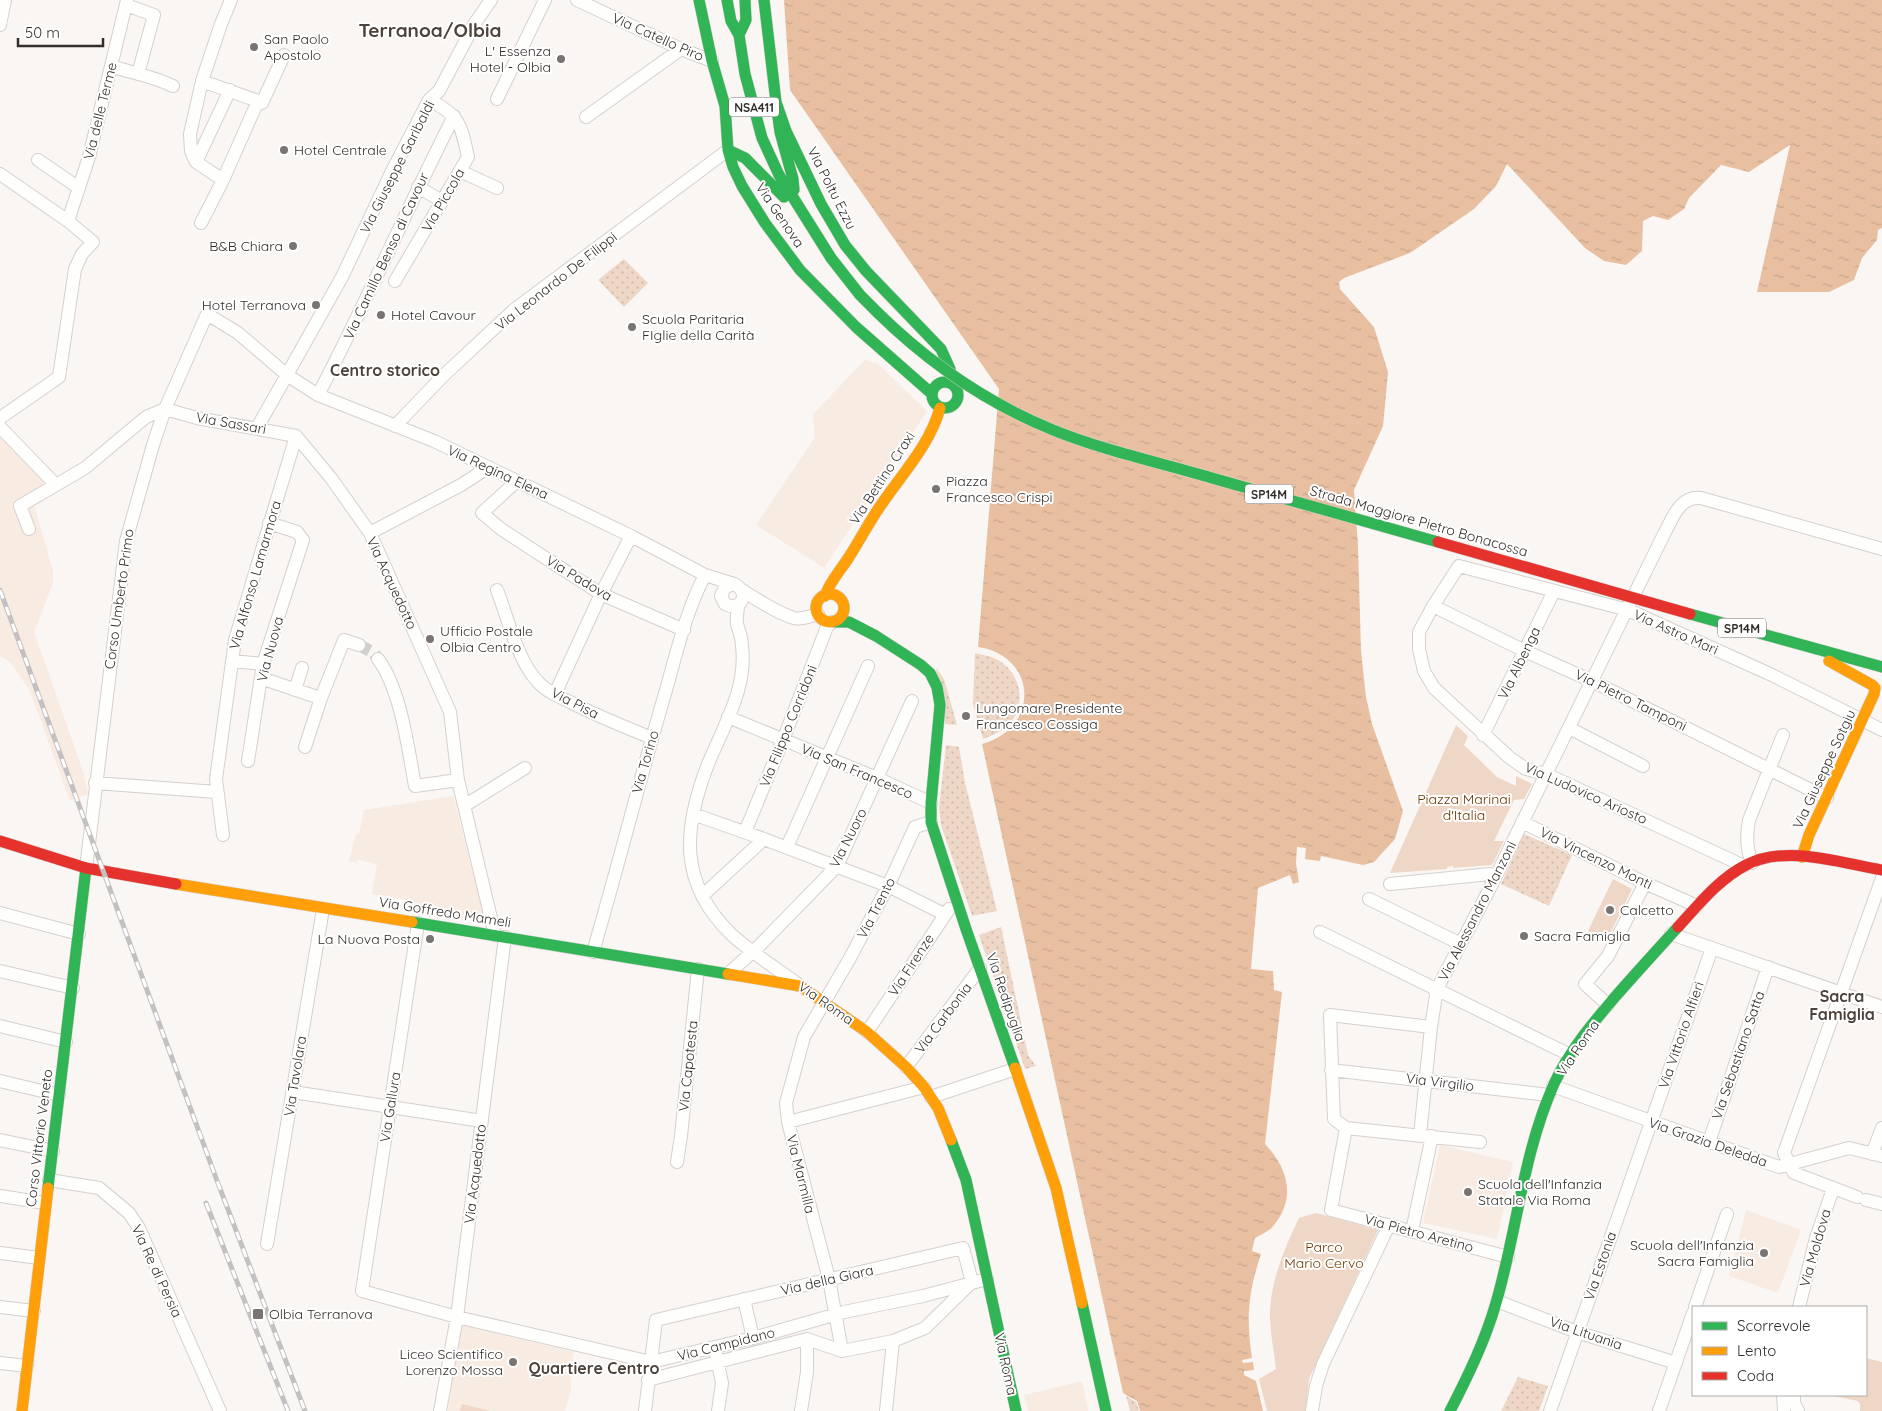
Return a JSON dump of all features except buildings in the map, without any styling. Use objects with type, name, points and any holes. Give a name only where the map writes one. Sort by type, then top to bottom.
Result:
[{"type":"main road","name":"Via Genova","points":[[699,0],[712,61],[725,106],[728,150],[733,167],[742,186],[765,223],[800,270],[862,333],[931,393]]},
{"type":"main road","name":"Strada Maggiore Pietro Bonacossa","points":[[727,0],[732,20],[739,35],[745,74],[762,138],[779,175],[795,202],[838,268],[860,295],[894,329],[934,363],[970,388],[1011,410],[1055,430],[1126,452],[1882,668]]},
{"type":"main road","name":"Strada Maggiore Pietro Bonacossa","points":[[739,35],[746,20],[746,0]]},
{"type":"main road","name":"Via Poltu Ezzu","points":[[764,0],[776,102],[786,130],[821,204],[845,245],[866,271],[941,349],[950,369],[949,382]]},
{"type":"main road","points":[[776,102],[780,132],[793,179],[795,202]]},
{"type":"main road","points":[[728,150],[745,158],[780,194],[795,202]]},
{"type":"main road","points":[[940,382],[949,382],[956,388],[958,398],[950,408],[940,408],[932,401],[931,393],[940,382]]},
{"type":"main road","name":"Via Bettino Craxi","points":[[825,596],[827,588],[845,564],[880,506],[911,463],[939,418],[940,408]]},
{"type":"main road","name":"Via Bettino Craxi","points":[[842,603],[845,564]]},
{"type":"main road","points":[[831,594],[842,603],[842,615],[833,622],[823,620],[818,614],[817,604],[825,596],[831,594]]},
{"type":"main road","name":"Via Redipuglia","points":[[842,603],[860,627]]},
{"type":"main road","name":"Via Redipuglia","points":[[833,622],[849,622],[860,627],[921,665],[934,680],[940,705],[931,822],[1056,1188],[1106,1411]]},
{"type":"main road","name":"Via Giuseppe Sotgiu","points":[[1802,645],[1875,688],[1863,720],[1809,835],[1802,857]]},
{"type":"main road","name":"Via Goffredo Mameli","points":[[0,841],[86,868],[323,909],[500,936],[800,986]]},
{"type":"main road","name":"Via Roma","points":[[1450,1411],[1478,1351],[1497,1301],[1533,1147],[1551,1091],[1570,1055],[1584,1034],[1697,906],[1726,877],[1748,864],[1773,856],[1802,857],[1882,870]]},
{"type":"main road","name":"Corso Vittorio Veneto","points":[[22,1411],[86,868]]},
{"type":"main road","name":"Via Roma","points":[[800,986],[867,1032],[906,1067],[927,1092],[944,1123],[966,1180],[1016,1411]]},
{"type":"street","points":[[0,24],[5,0]]},
{"type":"street","points":[[223,180],[196,162],[191,151],[190,134],[202,81],[231,0]]},
{"type":"street","name":"Via Giuseppe Garibaldi","points":[[257,428],[342,277],[392,171],[429,100],[439,91],[475,23],[491,0]]},
{"type":"street","points":[[497,100],[545,0]]},
{"type":"street","name":"Via Catello Piro","points":[[582,1],[681,49],[712,61]]},
{"type":"street","points":[[126,2],[154,15],[138,74]]},
{"type":"street","name":"Via delle Terme","points":[[68,222],[89,157],[126,2]]},
{"type":"street","points":[[586,117],[681,49]]},
{"type":"street","points":[[201,223],[284,55]]},
{"type":"street","points":[[111,66],[158,78],[173,86]]},
{"type":"street","points":[[202,81],[260,102]]},
{"type":"street","points":[[196,162],[230,90]]},
{"type":"street","points":[[429,100],[440,105],[454,116]]},
{"type":"street","name":"Via Piccola","points":[[396,281],[405,262],[468,157],[462,130],[454,116]]},
{"type":"street","name":"Via Camillo Benso di Cavour","points":[[318,395],[454,116]]},
{"type":"street","name":"Via Leonardo De Filippi","points":[[395,426],[443,376],[515,309],[728,150]]},
{"type":"street","points":[[38,160],[79,188]]},
{"type":"street","points":[[460,171],[497,188]]},
{"type":"street","points":[[0,174],[93,242],[82,254],[75,269],[59,376],[0,418]]},
{"type":"street","points":[[418,187],[442,201]]},
{"type":"street","points":[[388,253],[405,262]]},
{"type":"street","name":"Via Regina Elena","points":[[207,314],[238,333],[287,375],[318,395],[434,441],[631,536],[739,595],[755,599],[795,618],[806,618],[818,614]]},
{"type":"street","name":"Corso Umberto Primo","points":[[86,868],[126,541],[153,445],[166,409],[207,314]]},
{"type":"street","points":[[28,529],[20,506],[85,468],[146,417],[166,409]]},
{"type":"street","name":"Via Sassari","points":[[166,409],[198,418],[296,436]]},
{"type":"street","points":[[0,427],[56,485]]},
{"type":"street","name":"Via Alfonso Lamarmora","points":[[223,835],[216,779],[235,640],[296,436]]},
{"type":"street","name":"Via Acquedotto","points":[[296,436],[331,478],[370,533],[450,712],[458,780],[500,936],[482,1121],[457,1317],[440,1411]]},
{"type":"street","points":[[370,533],[461,485],[488,467]]},
{"type":"street","name":"Via Padova","points":[[517,481],[482,513],[501,529],[601,594],[684,630]]},
{"type":"street","name":"Via Alessandro Manzoni","points":[[1412,1231],[1426,1135],[1425,1080],[1437,989],[1679,507],[1683,502],[1692,498],[1701,498],[1882,549]]},
{"type":"street","name":"Via Nuova","points":[[248,761],[263,664],[303,540],[297,532],[269,523]]},
{"type":"street","points":[[555,694],[601,594],[631,536]]},
{"type":"street","name":"Via Astro Mari","points":[[1459,566],[1628,610],[1772,675],[1882,730]]},
{"type":"street","name":"Via Ludovico Ariosto","points":[[1459,566],[1433,606],[1419,632],[1419,649],[1424,671],[1434,688],[1483,735],[1526,769],[1546,774],[1748,864]]},
{"type":"street","name":"Via Regina Elena","points":[[705,575],[721,596]]},
{"type":"street","name":"Via Torino","points":[[593,952],[684,630],[695,595],[705,575]]},
{"type":"street","points":[[725,587],[739,595],[728,606],[721,596],[725,587]]},
{"type":"street","name":"Via Pisa","points":[[498,590],[527,667],[538,683],[592,713],[652,738]]},
{"type":"street","name":"Via Albenga","points":[[1483,735],[1554,591]]},
{"type":"street","name":"Via Roma","points":[[739,595],[737,623],[743,648],[743,667],[738,692],[707,766],[689,831],[689,843],[696,884],[707,905],[731,934],[800,986]]},
{"type":"street","name":"Via Pietro Tamponi","points":[[1433,606],[1769,767],[1827,798]]},
{"type":"street","name":"Via Filippo Corridoni","points":[[745,832],[828,627],[833,622]]},
{"type":"street","points":[[305,747],[321,698],[344,640],[359,645]]},
{"type":"street","points":[[378,659],[386,669],[404,724],[415,786],[458,780]]},
{"type":"street","points":[[232,660],[263,664]]},
{"type":"street","points":[[787,848],[868,666]]},
{"type":"street","points":[[295,690],[302,668]]},
{"type":"street","points":[[261,678],[314,696]]},
{"type":"street","name":"Via Nuoro","points":[[729,973],[754,952],[837,866],[912,701]]},
{"type":"street","name":"Via San Francesco","points":[[728,717],[878,778],[931,803]]},
{"type":"street","points":[[1569,728],[1643,766]]},
{"type":"street","points":[[1748,864],[1746,834],[1749,820],[1783,735]]},
{"type":"street","points":[[464,806],[525,768]]},
{"type":"street","points":[[95,783],[217,792]]},
{"type":"street","points":[[693,814],[888,886],[944,914]]},
{"type":"street","name":"Via Trento","points":[[824,1002],[850,958],[888,886],[915,828],[931,822]]},
{"type":"street","name":"Via Vincenzo Monti","points":[[1522,822],[1645,883],[1697,906]]},
{"type":"street","points":[[702,896],[764,839]]},
{"type":"street","points":[[1390,884],[1490,874],[1495,876]]},
{"type":"street","points":[[1882,878],[1784,1153],[1794,1173],[1833,1189],[1882,1204]]},
{"type":"street","points":[[1608,1005],[1585,984],[1608,956],[1645,883]]},
{"type":"street","name":"Via Firenze","points":[[867,1032],[944,914],[956,899]]},
{"type":"street","points":[[1369,899],[1461,944]]},
{"type":"street","name":"Via Tavolara","points":[[267,1244],[323,909]]},
{"type":"street","points":[[0,913],[79,934]]},
{"type":"street","name":"Via Gallura","points":[[362,1291],[418,923]]},
{"type":"street","points":[[1320,932],[1570,1055]]},
{"type":"street","points":[[1671,934],[1882,1007]]},
{"type":"street","name":"Via Vittorio Alfieri","points":[[1651,1122],[1712,948]]},
{"type":"street","name":"Via Sebastiano Satta","points":[[1709,1142],[1768,967]]},
{"type":"street","name":"Via Carbonia","points":[[906,1067],[980,968]]},
{"type":"street","name":"Via Capotesta","points":[[677,1162],[698,969]]},
{"type":"street","points":[[0,971],[73,988]]},
{"type":"street","name":"Via Marmilla","points":[[824,1002],[804,1037],[786,1103],[788,1122],[829,1279],[842,1351]]},
{"type":"street","points":[[1431,1027],[1330,1015],[1334,1119],[1346,1128],[1480,1142]]},
{"type":"street","points":[[0,1026],[66,1042]]},
{"type":"street","points":[[788,1122],[927,1092],[1015,1069]]},
{"type":"street","name":"Via Virgilio","points":[[1331,1070],[1551,1091]]},
{"type":"street","points":[[0,1081],[59,1095]]},
{"type":"street","name":"Via Grazia Deledda","points":[[1551,1091],[1651,1122],[1779,1167],[1849,1148],[1877,1155]]},
{"type":"street","points":[[293,1092],[482,1121]]},
{"type":"street","name":"Via Estonia","points":[[1550,1411],[1651,1122]]},
{"type":"street","name":"Via Pietro Aretino","points":[[1346,1128],[1331,1210],[1508,1257]]},
{"type":"street","points":[[1877,1155],[1882,1128]]},
{"type":"street","points":[[0,1140],[53,1150]]},
{"type":"street","name":"Via Re di Persia","points":[[49,1180],[99,1188],[129,1213],[139,1228],[220,1411]]},
{"type":"street","name":"Via Moldova","points":[[1799,1306],[1816,1238],[1833,1189]]},
{"type":"street","points":[[0,1196],[46,1204]]},
{"type":"street","points":[[1695,1306],[1727,1214]]},
{"type":"street","points":[[1312,1411],[1316,1386],[1323,1364],[1388,1225]]},
{"type":"street","name":"Via della Giara","points":[[651,1362],[656,1320],[963,1248],[972,1282]]},
{"type":"street","points":[[0,1254],[39,1258]]},
{"type":"street","name":"Via Campidano","points":[[362,1291],[457,1317],[651,1362],[987,1279]]},
{"type":"street","points":[[801,1411],[806,1372],[807,1339],[842,1351],[893,1341],[925,1328],[972,1282]]},
{"type":"street","points":[[744,1300],[753,1338]]},
{"type":"street","name":"Via Lituania","points":[[1497,1301],[1577,1332],[1676,1363]]},
{"type":"street","points":[[0,1307],[34,1311]]},
{"type":"street","points":[[1659,1411],[1692,1316]]},
{"type":"street","name":"Via Campidano","points":[[648,1380],[807,1339]]},
{"type":"street","points":[[886,1411],[893,1341]]},
{"type":"street","points":[[714,1347],[722,1383],[718,1411]]},
{"type":"street","points":[[645,1411],[651,1362]]},
{"type":"street","points":[[0,1363],[27,1366]]},
{"type":"street","points":[[1783,1396],[1784,1411]]},
{"type":"street","points":[[1794,1396],[1794,1402],[1798,1411]]},
{"type":"shaded area","points":[[865,360],[877,363],[927,411],[824,568],[756,525],[815,437],[813,414]]},
{"type":"shaded area","points":[[0,428],[48,483],[34,504],[53,571],[53,583],[34,632],[83,771],[88,794],[70,801],[30,691],[10,662],[0,656]]},
{"type":"shaded area","points":[[453,796],[483,911],[481,922],[411,910],[413,901],[372,894],[377,864],[358,860],[357,863],[349,861],[356,834],[359,834],[364,810]]},
{"type":"shaded area","name":"Scuola dell'Infanzia Statale Via Roma","points":[[1440,1145],[1513,1162],[1497,1239],[1423,1223]]},
{"type":"shaded area","name":"Scuola dell'Infanzia Sacra Famiglia","points":[[1746,1210],[1801,1230],[1778,1293],[1729,1276]]},
{"type":"shaded area","name":"Liceo Scientifico Lorenzo Mossa","points":[[461,1325],[574,1352],[570,1373],[571,1390],[565,1411],[448,1411]]},
{"type":"shaded area","points":[[1082,1381],[1088,1411],[1028,1411],[1024,1395]]},
{"type":"green space","points":[[624,259],[648,283],[624,307],[598,280]]},
{"type":"green space","points":[[975,653],[998,660],[1006,666],[1013,674],[1019,693],[1017,713],[1012,721],[1001,731],[983,739],[973,704]]},
{"type":"green space","points":[[936,668],[944,679],[957,725],[945,724]]},
{"type":"green space","name":"Piazza Marinai d'Italia","points":[[1456,725],[1468,736],[1464,745],[1497,777],[1516,786],[1516,776],[1532,784],[1524,799],[1514,800],[1494,841],[1504,841],[1492,865],[1453,868],[1453,866],[1447,867],[1447,869],[1390,873]]},
{"type":"green space","points":[[946,745],[959,747],[965,783],[997,911],[972,916],[941,825],[939,808]]},
{"type":"green space","points":[[1524,834],[1572,855],[1549,906],[1501,884]]},
{"type":"green space","name":"Calcetto","points":[[1613,879],[1632,889],[1607,940],[1588,931]]},
{"type":"green space","points":[[1001,927],[1028,1055],[1036,1066],[1025,1069],[979,935]]},
{"type":"green space","name":"Parco Mario Cervo","points":[[1316,1213],[1378,1230],[1309,1379],[1306,1411],[1267,1411],[1259,1379],[1276,1369],[1270,1315],[1275,1277],[1299,1218]]},
{"type":"green space","points":[[1867,1358],[1882,1362],[1882,1411],[1860,1411],[1858,1401],[1834,1396],[1867,1396]]},
{"type":"green space","points":[[1518,1377],[1548,1386],[1539,1411],[1501,1411]]},
{"type":"green space","points":[[1126,1396],[1136,1402],[1139,1411],[1130,1411]]},
{"type":"green space","points":[[462,1404],[490,1411],[460,1411]]},
{"type":"water","points":[[784,0],[1882,0],[1882,228],[1878,230],[1877,240],[1862,258],[1854,280],[1829,292],[1757,292],[1790,145],[1749,172],[1721,165],[1689,198],[1684,209],[1668,220],[1653,216],[1643,221],[1642,251],[1626,265],[1604,261],[1585,248],[1507,164],[1496,186],[1474,209],[1410,253],[1344,278],[1339,282],[1340,289],[1374,327],[1388,372],[1383,426],[1354,490],[1358,545],[1361,651],[1366,697],[1372,724],[1403,811],[1395,839],[1374,862],[1363,865],[1321,856],[1320,861],[1305,859],[1306,848],[1297,847],[1296,863],[1299,882],[1293,884],[1290,875],[1258,888],[1251,969],[1273,971],[1274,990],[1282,992],[1265,1144],[1273,1153],[1284,1172],[1287,1193],[1281,1214],[1268,1231],[1255,1238],[1252,1251],[1261,1254],[1253,1281],[1249,1306],[1252,1358],[1242,1360],[1243,1363],[1253,1362],[1254,1370],[1244,1371],[1244,1375],[1256,1381],[1263,1411],[1140,1411],[1137,1401],[1123,1393],[982,744],[1001,735],[1015,723],[1022,708],[1024,692],[1021,677],[1012,663],[997,653],[978,647],[999,389],[790,90]]},
{"type":"tunnel","points":[[359,645],[374,653],[378,659]]},
{"type":"railway","points":[[0,590],[216,1178],[305,1411]]},
{"type":"railway","points":[[206,1203],[288,1411]]},
{"type":"traffic: fast","points":[[699,0],[712,61],[725,106],[728,150],[733,167],[742,186],[765,223],[800,270],[856,327],[931,393]]},
{"type":"traffic: fast","points":[[727,0],[731,21],[739,35],[745,74],[762,138],[779,175],[831,258],[860,295],[878,313]]},
{"type":"traffic: fast","points":[[739,35],[746,20],[745,0]]},
{"type":"traffic: fast","points":[[764,0],[776,102],[786,131],[821,204],[845,245],[866,271],[941,349],[950,369],[949,383]]},
{"type":"traffic: fast","points":[[776,102],[780,132],[793,179],[794,190]]},
{"type":"traffic: fast","points":[[728,150],[745,158],[784,197]]},
{"type":"traffic: fast","points":[[878,313],[918,349],[960,380],[1005,407],[1053,430],[1111,450],[1438,542]]},
{"type":"traffic: fast","points":[[945,382],[954,386],[958,395],[954,404],[945,408],[936,404],[932,395],[936,386],[945,382]]},
{"type":"traffic: fast","points":[[1690,614],[1882,667]]},
{"type":"traffic: fast","points":[[834,622],[849,622],[876,636],[921,665],[930,673],[937,687],[940,705],[931,822],[1015,1068]]},
{"type":"traffic: fast","points":[[48,1188],[86,868]]},
{"type":"traffic: fast","points":[[412,922],[728,974]]},
{"type":"traffic: fast","points":[[1450,1411],[1476,1358],[1492,1317],[1535,1137],[1543,1110],[1554,1084],[1574,1049],[1590,1028],[1615,997],[1678,927]]},
{"type":"traffic: fast","points":[[951,1140],[966,1180],[1016,1411]]},
{"type":"traffic: fast","points":[[1082,1303],[1106,1411]]},
{"type":"traffic: slow","points":[[825,596],[833,580],[877,511],[915,459],[930,434],[940,408]]},
{"type":"traffic: slow","points":[[830,594],[840,598],[844,608],[840,618],[830,622],[820,618],[816,608],[820,598],[830,594]]},
{"type":"traffic: slow","points":[[1829,661],[1872,685],[1875,688],[1874,694]]},
{"type":"traffic: slow","points":[[1802,857],[1809,835],[1874,694]]},
{"type":"traffic: slow","points":[[176,884],[412,922]]},
{"type":"traffic: slow","points":[[728,974],[800,986],[867,1032],[906,1067],[924,1087],[938,1108],[951,1140]]},
{"type":"traffic: slow","points":[[1015,1068],[1056,1188],[1082,1303]]},
{"type":"traffic: slow","points":[[22,1411],[48,1188]]},
{"type":"traffic: jam","points":[[1438,542],[1690,614]]},
{"type":"traffic: jam","points":[[0,841],[86,868],[176,884]]},
{"type":"traffic: jam","points":[[1678,927],[1727,877],[1746,865],[1762,859],[1779,856],[1814,857],[1882,870]]},
{"type":"place","name":"San Paolo Apostolo","points":[[254,47]]},
{"type":"place","name":"L' Essenza Hotel - Olbia","points":[[561,59]]},
{"type":"place","name":"Hotel Centrale","points":[[284,150]]},
{"type":"place","name":"B&B Chiara","points":[[293,246]]},
{"type":"place","name":"Hotel Terranova","points":[[316,305]]},
{"type":"place","name":"Hotel Cavour","points":[[381,315]]},
{"type":"place","name":"Scuola Paritaria FIglie della Carità","points":[[632,327]]},
{"type":"place","name":"Piazza Francesco Crispi","points":[[936,489]]},
{"type":"place","name":"Ufficio Postale Olbia Centro","points":[[430,639]]},
{"type":"place","name":"Lungomare Presidente Francesco Cossiga","points":[[966,716]]},
{"type":"place","name":"Calcetto","points":[[1610,910]]},
{"type":"place","name":"Sacra Famiglia","points":[[1524,936]]},
{"type":"place","name":"La Nuova Posta","points":[[430,939]]},
{"type":"place","name":"Scuola dell'Infanzia Statale Via Roma","points":[[1468,1192]]},
{"type":"place","name":"Scuola dell'Infanzia Sacra Famiglia","points":[[1764,1253]]},
{"type":"place","name":"Olbia Terranova","points":[[258,1314]]},
{"type":"place","name":"Liceo Scientifico Lorenzo Mossa","points":[[513,1362]]},
{"type":"district","name":"Terranoa/Olbia","points":[[430,30]]},
{"type":"district","name":"Centro storico","points":[[385,370]]},
{"type":"district","name":"Sacra Famiglia","points":[[1842,1005]]},
{"type":"district","name":"Quartiere Centro","points":[[594,1368]]}]
